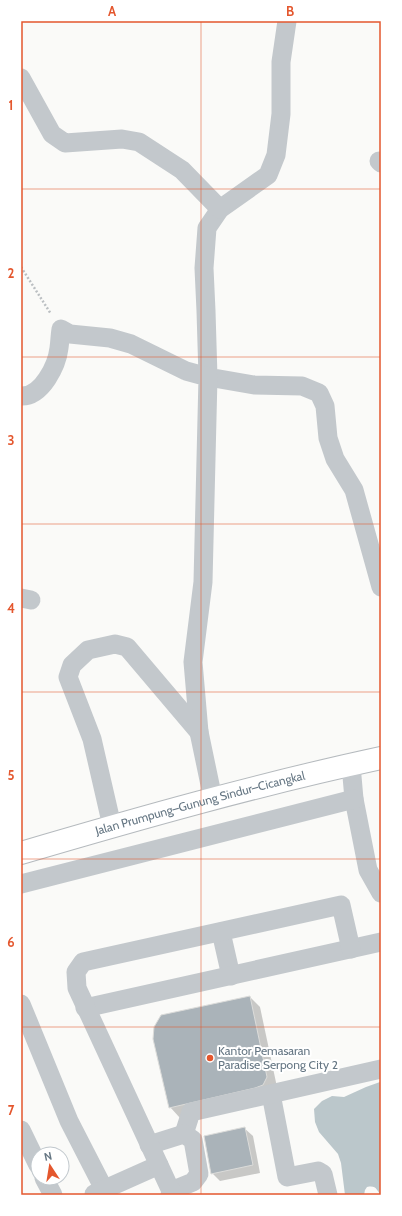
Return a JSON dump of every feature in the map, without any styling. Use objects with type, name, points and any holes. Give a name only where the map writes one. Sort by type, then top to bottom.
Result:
[{"type":"main road","name":"Jalan Prumpung–Gunung Sindur–Cicangkal","points":[[21,853],[112,826],[213,799],[381,758]]},
{"type":"street","points":[[213,799],[199,732],[193,662],[203,582],[208,377],[204,268],[207,228],[220,209],[268,175],[276,155],[281,114],[281,62],[287,21]]},
{"type":"street","points":[[21,78],[52,134],[65,143],[122,139],[139,142],[182,170],[220,209]]},
{"type":"street","points":[[21,396],[26,396],[36,391],[50,376],[59,349],[61,329],[70,334],[110,338],[131,344],[186,371],[208,377],[254,385],[302,386],[319,393],[325,406],[328,438],[335,459],[354,490],[381,587]]},
{"type":"street","points":[[112,826],[92,739],[68,677],[72,666],[88,650],[115,644],[127,647],[199,732]]},
{"type":"street","points":[[351,765],[354,799],[368,870],[381,894]]},
{"type":"street","points":[[21,884],[354,799]]},
{"type":"street","points":[[149,1144],[184,1134],[193,1140],[199,1174],[193,1182],[170,1193],[77,988],[76,972],[83,962],[341,905],[351,949]]},
{"type":"street","points":[[221,932],[231,976]]},
{"type":"street","points":[[86,1008],[381,942]]},
{"type":"street","points":[[21,1004],[69,1121],[102,1193],[158,1165]]},
{"type":"street","points":[[184,1134],[191,1112],[381,1069]]},
{"type":"street","points":[[271,1094],[287,1177],[318,1171],[323,1174],[328,1195]]},
{"type":"street","points":[[21,1130],[30,1149]]},
{"type":"street","points":[[48,1186],[53,1195]]},
{"type":"path","points":[[21,267],[61,329]]},
{"type":"shaded area","points":[[380,1082],[381,1195],[376,1188],[367,1187],[364,1195],[345,1195],[341,1163],[338,1154],[319,1132],[315,1122],[314,1109],[322,1101],[332,1096],[344,1097]]},
{"type":"building","name":"Kantor Pemasaran Paradise Serpong City 2","points":[[250,996],[267,1077],[263,1085],[169,1108],[153,1039],[154,1027],[161,1015]]},
{"type":"building","points":[[245,1127],[253,1165],[211,1174],[204,1136]]},
{"type":"place","name":"Kantor Pemasaran Paradise Serpong City 2","points":[[210,1058]]}]
